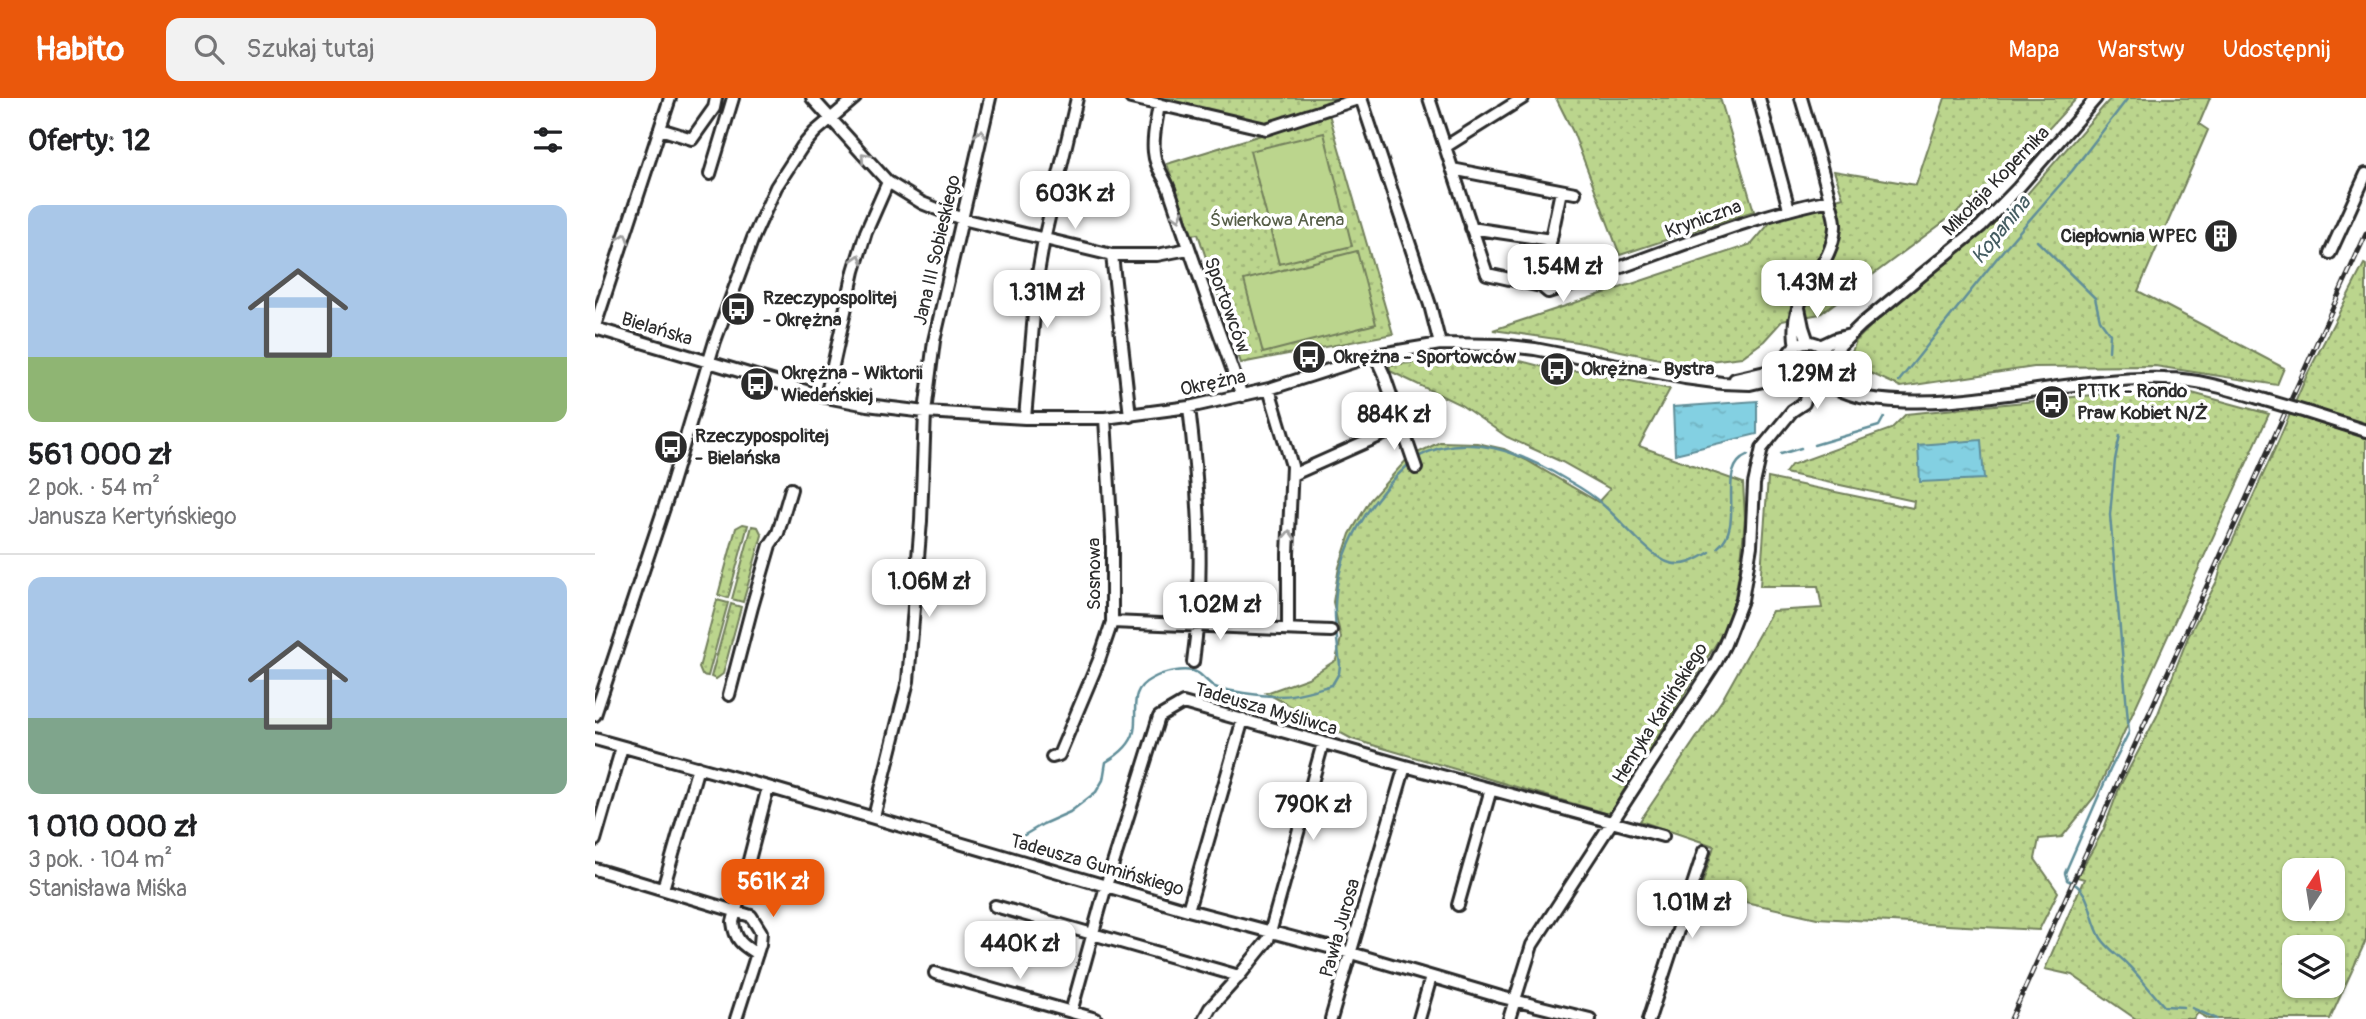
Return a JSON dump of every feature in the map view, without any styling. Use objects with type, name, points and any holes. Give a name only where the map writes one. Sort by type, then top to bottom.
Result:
[{"type":"street","points":[[595,327],[670,98]]},
{"type":"street","points":[[660,130],[692,139],[714,108],[716,98]]},
{"type":"street","points":[[710,174],[733,98]]},
{"type":"street","points":[[812,98],[888,182],[922,203],[962,219],[1112,256],[1157,256],[1188,249]]},
{"type":"street","points":[[595,715],[737,278],[766,208],[802,147],[830,118],[855,98]]},
{"type":"street","name":"Jana III Sobieskiego","points":[[874,817],[908,681],[921,521],[925,412],[934,341],[990,98]]},
{"type":"street","points":[[1025,418],[1032,323],[1044,239],[1077,98]]},
{"type":"street","points":[[1131,98],[1266,128],[1361,98],[1429,301],[1440,344]]},
{"type":"street","name":"Kryniczna","points":[[1429,98],[1487,274],[1541,286],[1548,292],[1599,277],[1692,240],[1789,209],[1830,200]]},
{"type":"street","points":[[1445,147],[1523,98]]},
{"type":"street","points":[[1759,98],[1789,209]]},
{"type":"street","points":[[1796,346],[1793,324],[1808,286],[1831,248],[1835,230],[1830,200],[1801,98]]},
{"type":"street","name":"Mikołaja Kopernika","points":[[1828,357],[1850,335],[1981,226],[2018,188],[2096,98]]},
{"type":"street","name":"Sportowców","points":[[1159,104],[1153,139],[1157,166],[1169,188],[1188,249],[1242,396]]},
{"type":"street","points":[[1452,169],[1575,193]]},
{"type":"street","points":[[2330,253],[2366,174]]},
{"type":"street","points":[[826,397],[854,271],[866,232],[888,182]]},
{"type":"street","points":[[1541,286],[1561,191]]},
{"type":"street","points":[[1471,228],[1551,240]]},
{"type":"street","points":[[1112,256],[1130,416]]},
{"type":"street","points":[[1799,308],[1808,342]]},
{"type":"street","name":"Bielańska","points":[[595,327],[709,363]]},
{"type":"street","name":"Mikołaja Kopernika","points":[[1820,346],[1835,338],[1850,335]]},
{"type":"street","points":[[1816,384],[1829,371],[1828,357],[1820,346],[1808,342],[1796,346],[1786,362],[1789,375],[1798,384],[1816,384],[1865,398],[1916,402],[2121,380],[2167,379],[2225,388],[2366,431]]},
{"type":"street","name":"Okrężna","points":[[709,363],[826,397],[867,405],[925,412],[1025,418],[1105,418],[1189,407],[1269,389],[1375,355],[1440,344],[1500,345],[1535,349],[1722,383],[1750,384],[1789,375]]},
{"type":"street","points":[[1375,355],[1416,468]]},
{"type":"street","name":"Okrężna","points":[[1722,383],[1770,370],[1786,362]]},
{"type":"street","points":[[1829,371],[1854,388],[1882,399]]},
{"type":"street","name":"Henryka Karlińskiego","points":[[1792,411],[1798,384]]},
{"type":"street","name":"Henryka Karlińskiego","points":[[1509,1019],[1532,945],[1716,662],[1725,644],[1742,600],[1747,574],[1754,484],[1762,447],[1792,411],[1804,402],[1816,384]]},
{"type":"street","points":[[1269,389],[1287,444],[1292,475],[1289,628]]},
{"type":"street","points":[[1189,407],[1199,540],[1198,625],[1193,662]]},
{"type":"street","name":"Sosnowa","points":[[1052,757],[1059,755],[1112,622],[1112,538],[1105,418]]},
{"type":"street","points":[[1292,475],[1402,426]]},
{"type":"street","points":[[729,695],[759,582],[771,545],[778,533],[790,489]]},
{"type":"street","points":[[1112,622],[1332,631]]},
{"type":"street","name":"Tadeusza Myśliwca","points":[[1071,1012],[1106,886],[1159,717],[1183,703],[1663,836]]},
{"type":"street","points":[[1188,910],[1243,719]]},
{"type":"street","name":"Tadeusza Gumińskiego","points":[[595,739],[874,817],[1188,910],[1590,1019]]},
{"type":"street","points":[[1204,1019],[1210,1008],[1268,940],[1272,931],[1323,743]]},
{"type":"street","points":[[595,839],[622,747]]},
{"type":"street","name":"Pawła Jurosa","points":[[1331,1019],[1405,766]]},
{"type":"street","points":[[663,889],[698,767]]},
{"type":"street","points":[[757,954],[741,945],[734,934],[735,911],[768,787]]},
{"type":"street","points":[[1458,905],[1491,789]]},
{"type":"street","points":[[1649,1019],[1704,850]]},
{"type":"street","points":[[595,869],[751,916],[761,932],[757,954],[736,1019]]},
{"type":"street","points":[[995,905],[1239,976]]},
{"type":"street","points":[[935,973],[1096,1019]]},
{"type":"street","points":[[1419,1019],[1431,977]]},
{"type":"green space","points":[[1145,98],[1349,98],[1265,126]]},
{"type":"green space","points":[[1556,98],[1720,98],[1754,211],[1620,255],[1573,132]]},
{"type":"green space","points":[[1945,98],[2077,98],[2004,177],[1820,314],[1782,321],[1764,341],[1742,357],[1684,364],[1577,342],[1493,330],[1752,244],[1774,218],[1843,197],[1834,171],[1916,185]]},
{"type":"green space","points":[[2111,98],[2210,98],[2199,124],[2208,130],[2138,291],[2284,368],[2277,385],[2155,366],[2034,367],[1901,387],[1848,363],[1856,341],[1879,318],[2021,201]]},
{"type":"green space","name":"Świerkowa Arena","points":[[1329,114],[1393,334],[1241,363],[1198,234],[1192,235],[1167,164]]},
{"type":"green space","points":[[1324,133],[1352,246],[1279,264],[1250,151]]},
{"type":"green space","points":[[1357,251],[1376,324],[1263,353],[1244,280]]},
{"type":"green space","points":[[2364,264],[2366,940],[2345,986],[2345,935],[2282,935],[2282,998],[2340,998],[2330,1019],[2209,1019],[2198,1013],[2193,1019],[2136,1019],[2072,975],[2045,969],[2084,879],[2077,877],[2103,831],[2120,786],[2157,716],[2188,637],[2218,579],[2222,564],[2307,375]]},
{"type":"green space","points":[[1808,350],[1818,354],[1822,364],[1818,374],[1808,378],[1798,374],[1794,364],[1798,354]]},
{"type":"green space","points":[[1509,358],[1559,371],[1581,371],[1670,389],[1639,446],[1743,483],[1745,518],[1731,620],[1609,814],[1352,739],[1266,693],[1308,678],[1336,660],[1341,638],[1333,602],[1339,567],[1350,534],[1370,500],[1409,457],[1440,442],[1477,443],[1504,449],[1598,502],[1610,489],[1562,462],[1507,437],[1461,405],[1390,371],[1390,365]]},
{"type":"green space","points":[[2192,393],[2269,414],[2095,796],[2062,837],[2039,839],[2035,859],[2058,892],[2039,930],[1817,918],[1700,892],[1714,846],[1640,821],[1722,700],[1772,611],[1822,608],[1818,586],[1760,586],[1768,478],[1913,508],[1914,501],[1785,473],[1791,465],[1891,429],[1906,414],[2093,395]]},
{"type":"green space","points":[[743,524],[748,525],[728,598],[718,595],[736,528]]},
{"type":"green space","points":[[752,526],[758,527],[762,535],[743,602],[732,599]]},
{"type":"green space","points":[[717,600],[728,603],[708,676],[702,675],[699,668]]},
{"type":"green space","points":[[731,604],[741,607],[723,674],[716,679],[711,677]]},
{"type":"water","points":[[1757,401],[1757,434],[1675,454],[1673,407]]},
{"type":"water","points":[[1981,440],[1984,479],[1920,482],[1918,445]]},
{"type":"waterway","name":"Kopanina","points":[[1899,381],[2005,248],[2072,171],[2128,98]]},
{"type":"waterway","points":[[2037,241],[2095,298],[2100,320],[2110,334],[2109,351]]},
{"type":"waterway","name":"Kopanina","points":[[1814,445],[1879,426],[1884,417]]},
{"type":"waterway","points":[[2120,435],[2110,515],[2129,732],[2065,873],[2067,880],[2086,897],[2097,930],[2107,946],[2133,970],[2164,1006],[2184,1007]]},
{"type":"waterway","name":"Kopanina","points":[[1416,458],[1454,445],[1474,445],[1513,454],[1550,470],[1590,494],[1663,560],[1675,564],[1686,563],[1710,552]]},
{"type":"waterway","name":"Kopanina","points":[[1781,454],[1801,448]]},
{"type":"waterway","name":"Kopanina","points":[[1718,547],[1726,537],[1730,524],[1733,472],[1738,462],[1748,455]]},
{"type":"waterway","name":"Kopanina","points":[[1016,840],[1070,812],[1096,792],[1103,780],[1106,762],[1130,741],[1134,731],[1135,702],[1139,689],[1156,676],[1175,671],[1193,671],[1220,689],[1269,696],[1296,694],[1332,685],[1340,665],[1335,612],[1342,564],[1369,509],[1410,463]]},
{"type":"waterway","points":[[2192,1008],[2217,1019]]},
{"type":"railway","points":[[2011,1019],[2366,234]]},
{"type":"place","name":"Ciepłownia WPEC","points":[[2221,236]]},
{"type":"place","name":"Rzeczypospolitej - Okrężna","points":[[738,309]]},
{"type":"place","name":"Okrężna - Sportowców","points":[[1309,357]]},
{"type":"place","name":"Okrężna - Bystra","points":[[1557,369]]},
{"type":"place","name":"Okrężna - Wiktorii Wiedeńskiej","points":[[757,384]]},
{"type":"place","name":"PTTK - Rondo Praw Kobiet N/Ż","points":[[2052,402]]},
{"type":"place","name":"Rzeczypospolitej - Bielańska","points":[[671,447]]}]
